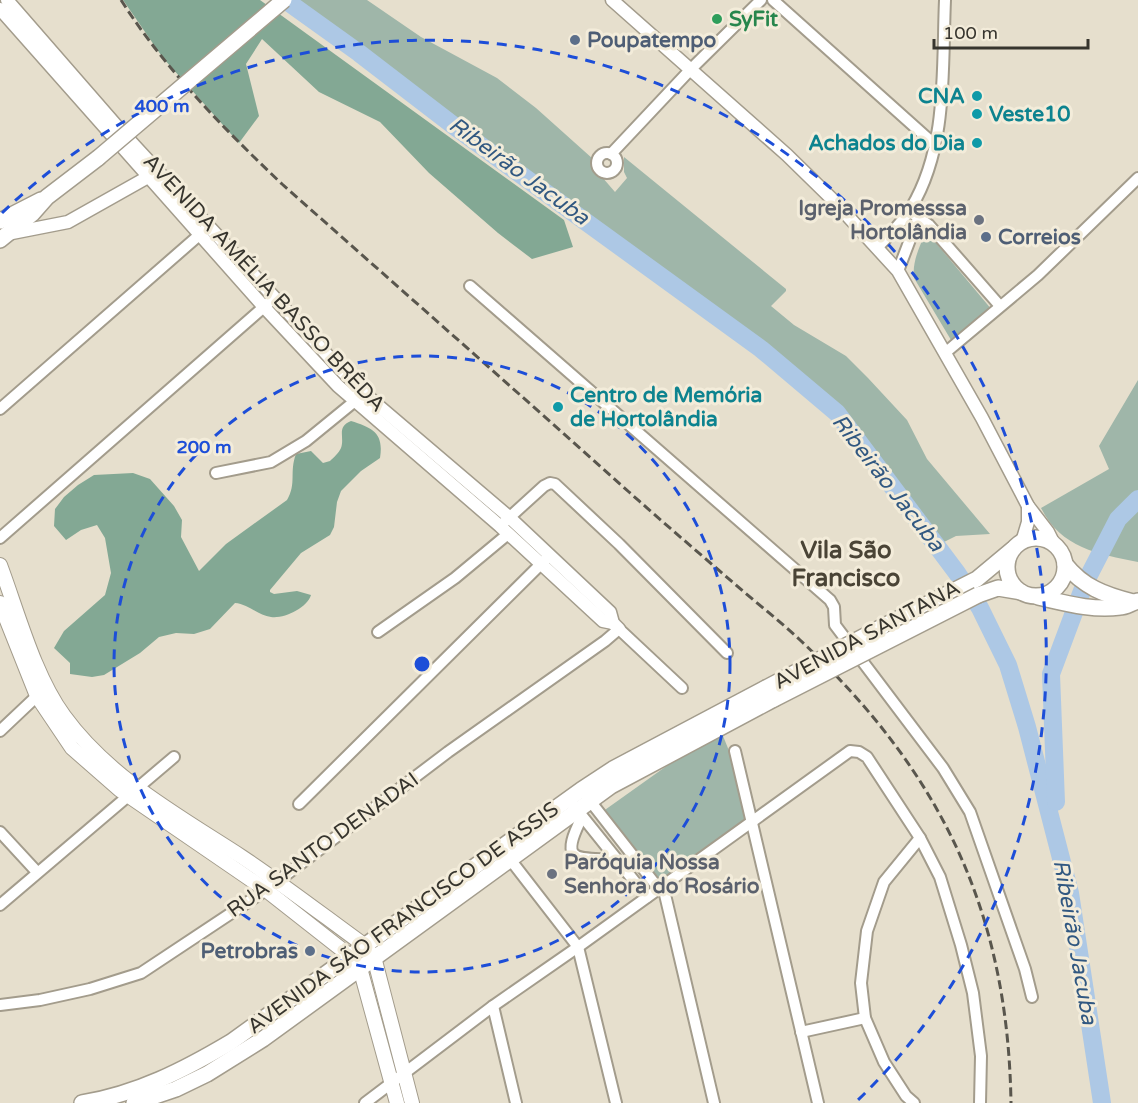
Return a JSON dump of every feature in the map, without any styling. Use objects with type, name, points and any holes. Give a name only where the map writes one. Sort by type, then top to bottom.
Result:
[{"type":"main road","points":[[2,232],[98,158],[284,0]]},
{"type":"main road","points":[[2,232],[32,214],[47,197]]},
{"type":"main road","points":[[1054,544],[1038,538],[1018,546],[1008,562],[1009,576],[1016,588],[1028,594],[1045,595],[1055,589],[1062,580],[1065,564]]},
{"type":"main road","name":"AVENIDA SANTANA","points":[[1054,544],[1065,564],[1085,584],[1113,597],[1135,602]]},
{"type":"main road","name":"AVENIDA SANTANA","points":[[723,720],[974,588],[984,574],[1018,546]]},
{"type":"main road","points":[[0,566],[41,675],[63,715],[88,747],[133,791],[266,890],[355,962],[397,1103]]},
{"type":"main road","name":"AVENIDA SANTANA","points":[[974,588],[998,588],[1076,605],[1120,608],[1135,602]]},
{"type":"main road","points":[[0,603],[37,696],[72,748],[94,769],[278,882],[369,951],[406,1074],[412,1103]]},
{"type":"main road","name":"AVENIDA SÃO FRANCISCO DE ASSIS","points":[[134,1103],[176,1089],[207,1074],[295,1017],[355,962],[500,848],[624,779],[723,720]]},
{"type":"main road","name":"AVENIDA SÃO FRANCISCO DE ASSIS","points":[[369,951],[511,860],[580,804]]},
{"type":"main road","name":"AVENIDA SÃO FRANCISCO DE ASSIS","points":[[82,1103],[118,1095],[160,1081],[192,1066],[355,962]]},
{"type":"street","name":"AVENIDA AMÉLIA BASSO BRÊDA","points":[[7,0],[268,303],[321,369],[355,401],[610,612],[616,626],[682,688]]},
{"type":"street","points":[[612,0],[787,154],[878,247],[898,271],[1028,506],[1048,532],[1054,544]]},
{"type":"street","points":[[611,154],[691,69],[761,0]]},
{"type":"street","points":[[773,0],[935,144]]},
{"type":"street","points":[[898,271],[935,144],[940,116],[945,0]]},
{"type":"street","name":"AVENIDA AMÉLIA BASSO BRÊDA","points":[[0,9],[148,177],[204,231]]},
{"type":"street","points":[[2,232],[68,222],[148,177]]},
{"type":"street","points":[[945,353],[1038,275],[1138,178]]},
{"type":"street","points":[[32,214],[47,227]]},
{"type":"street","points":[[878,247],[914,214]]},
{"type":"street","points":[[914,214],[929,225],[1000,306]]},
{"type":"street","points":[[0,409],[204,231]]},
{"type":"street","points":[[470,286],[830,600],[835,625],[943,768],[970,812],[1025,969],[1032,997]]},
{"type":"street","name":"AVENIDA AMÉLIA BASSO BRÊDA","points":[[268,303],[506,526]]},
{"type":"street","points":[[0,538],[268,303]]},
{"type":"street","points":[[216,474],[271,462],[306,441],[355,401]]},
{"type":"street","points":[[378,632],[455,578],[544,486],[550,483],[555,484],[619,544],[727,653]]},
{"type":"street","points":[[1018,546],[1027,527],[1028,506]]},
{"type":"street","points":[[299,804],[545,560]]},
{"type":"street","name":"RUA SANTO DENADAI","points":[[0,1005],[90,989],[141,974],[278,882],[448,752],[605,641],[616,626]]},
{"type":"street","points":[[0,731],[37,696]]},
{"type":"street","points":[[735,751],[818,1103]]},
{"type":"street","points":[[365,1103],[493,1006],[850,751],[859,752],[867,757],[920,838],[940,877],[961,945],[972,993],[981,1056],[980,1103]]},
{"type":"street","points":[[0,905],[174,758]]},
{"type":"street","points":[[580,804],[616,860],[647,897]]},
{"type":"street","points":[[580,804],[571,846],[574,854],[584,860],[616,860]]},
{"type":"street","points":[[580,804],[661,887],[714,1103]]},
{"type":"street","points":[[0,832],[37,872]]},
{"type":"street","points":[[914,1103],[906,1096],[884,1062],[866,1018],[861,983],[867,931],[884,882],[920,838]]},
{"type":"street","points":[[500,848],[578,947],[616,1103]]},
{"type":"street","points":[[493,1006],[516,1103]]},
{"type":"street","points":[[801,1032],[866,1018]]},
{"type":"green space","points":[[123,0],[260,0],[564,220],[573,247],[532,259],[498,233],[429,173],[380,122],[319,92],[262,39],[246,64],[259,116],[239,143],[163,58]]},
{"type":"green space","points":[[292,0],[367,0],[421,37],[497,78],[536,108],[593,159],[596,170],[615,192],[627,178],[624,172],[624,157],[786,289],[771,306],[794,325],[846,356],[868,378],[907,420],[927,459],[990,534],[956,536],[942,543],[838,407],[816,385],[609,230],[542,185]]},
{"type":"green space","points":[[926,231],[992,310],[954,345],[914,278],[915,260]]},
{"type":"green space","points":[[1138,380],[1138,562],[1095,552],[1070,541],[1049,521],[1041,508],[1109,469],[1099,446]]},
{"type":"green space","points":[[351,421],[375,433],[380,443],[380,458],[361,471],[341,491],[337,502],[334,527],[330,535],[301,553],[270,590],[274,594],[297,591],[311,595],[305,604],[294,612],[271,617],[235,603],[210,629],[194,634],[176,633],[159,637],[140,653],[104,675],[92,677],[70,674],[70,663],[54,648],[64,631],[105,595],[111,573],[105,538],[97,525],[81,530],[66,540],[54,526],[55,509],[64,497],[94,475],[133,473],[150,479],[174,506],[182,520],[181,537],[199,571],[226,544],[287,500],[292,488],[296,454],[311,451],[323,463],[330,461],[341,448],[342,429],[346,423]]},
{"type":"green space","points":[[720,728],[743,789],[746,813],[744,822],[659,882],[602,812]]},
{"type":"waterway","name":"Ribeirão Jacuba","points":[[285,0],[761,349],[837,413],[957,573],[980,608],[1008,665],[1027,727],[1070,893],[1102,1103]]},
{"type":"waterway","points":[[1056,802],[1051,674],[1085,583],[1118,519],[1138,499]]},
{"type":"railway","points":[[121,0],[176,74],[260,163],[643,505],[793,634],[849,690],[892,740],[927,793],[957,848],[980,906],[996,968],[1007,1033],[1011,1103]]},
{"type":"place","name":"SyFit","points":[[717,19]]},
{"type":"place","name":"Poupatempo","points":[[575,40]]},
{"type":"place","name":"CNA","points":[[977,96]]},
{"type":"place","name":"Veste10","points":[[977,114]]},
{"type":"place","name":"Achados do Dia","points":[[977,143]]},
{"type":"place","name":"Igreja Promesssa Hortolândia","points":[[979,220]]},
{"type":"place","name":"Correios","points":[[986,237]]},
{"type":"place","name":"Centro de Memória de Hortolândia","points":[[558,407]]},
{"type":"place","name":"Paróquia Nossa Senhora do Rosário","points":[[552,874]]},
{"type":"place","name":"Petrobras","points":[[310,951]]},
{"type":"district","name":"Vila São Francisco","points":[[846,564]]}]
